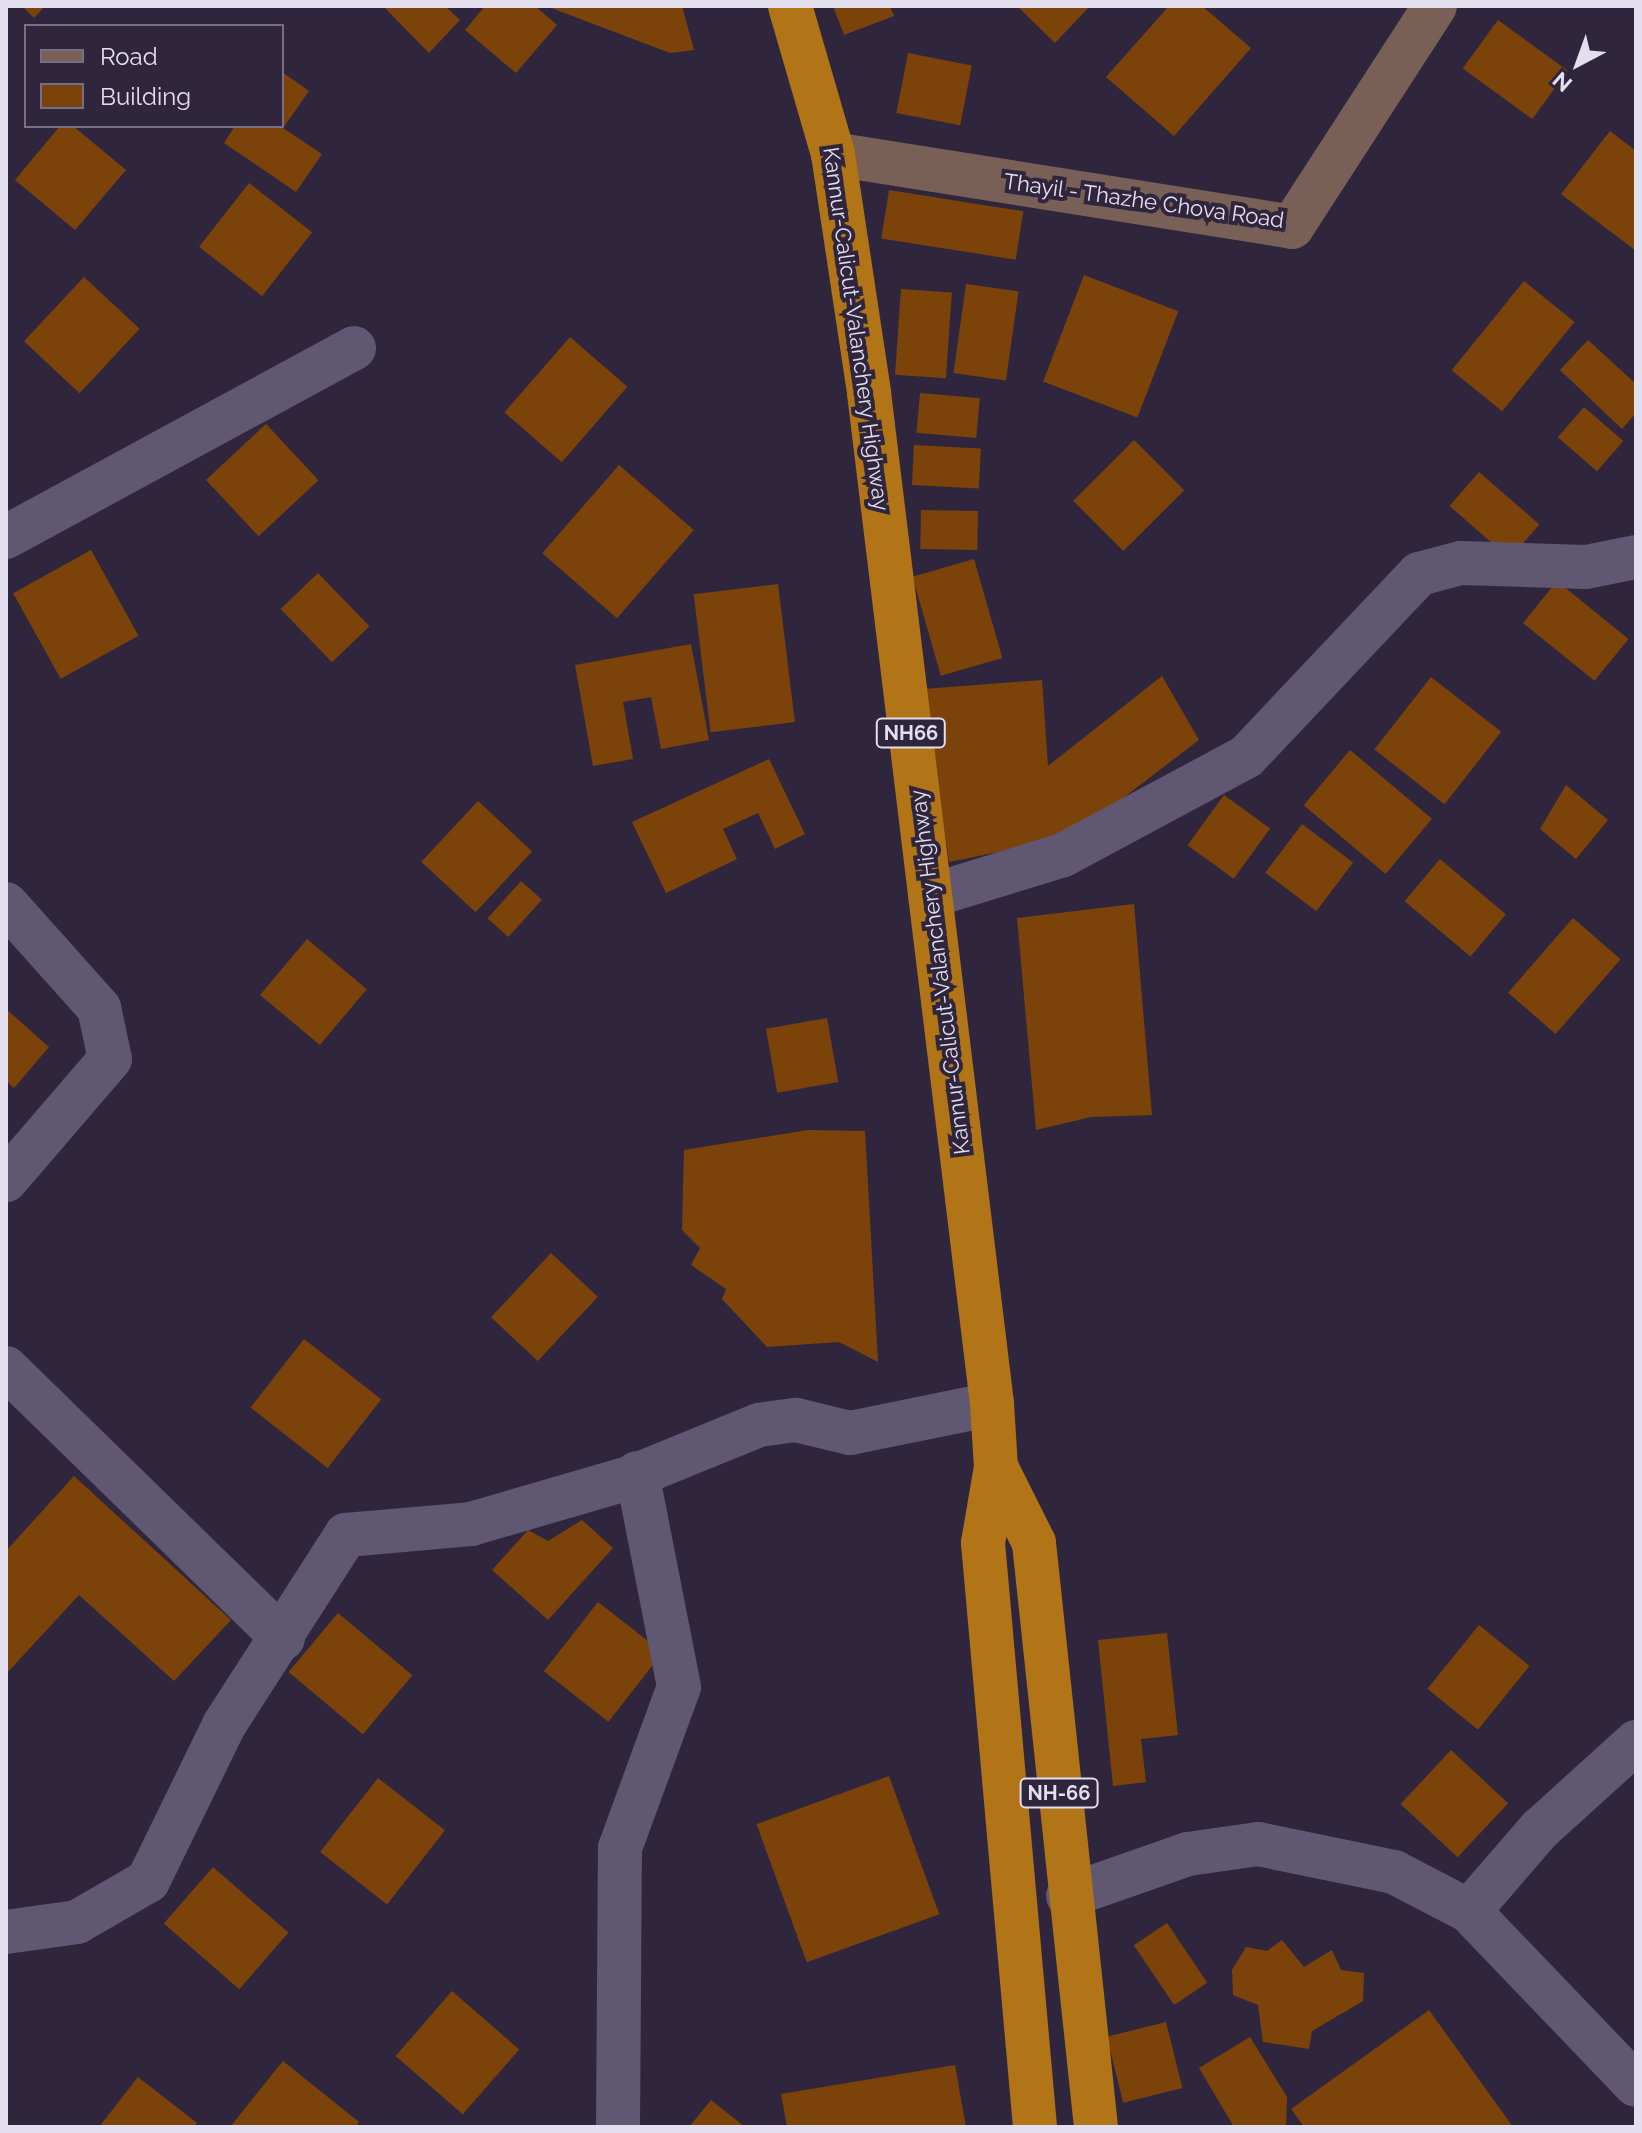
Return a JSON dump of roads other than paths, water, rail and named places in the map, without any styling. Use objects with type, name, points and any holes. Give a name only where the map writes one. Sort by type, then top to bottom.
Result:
[{"type":"highway","name":"Kannur-Calicut-Valanchery Highway","points":[[790,6],[833,154],[930,896],[992,1404],[996,1467],[983,1543],[1035,2127]]},
{"type":"highway","name":"Kannur-Calicut-Valanchery Highway","points":[[996,1467],[1034,1543],[1068,1896],[1096,2127]]},
{"type":"highway","points":[[1016,1914],[1068,1896]]},
{"type":"street","name":"Thayil - Thazhe Chova Road","points":[[833,154],[1292,227],[1435,6]]},
{"type":"street","points":[[6,537],[354,348]]},
{"type":"street","points":[[930,896],[1063,855],[1246,757],[1419,574],[1461,563],[1586,567],[1636,557]]},
{"type":"street","points":[[6,904],[99,1008],[110,1059],[6,1180]]},
{"type":"street","points":[[6,1368],[283,1638]]},
{"type":"street","points":[[6,1932],[77,1922],[148,1881],[224,1725],[283,1638],[346,1535],[471,1524],[637,1473],[759,1425],[796,1420],[850,1433],[992,1404]]},
{"type":"street","points":[[618,2127],[620,1848],[679,1687],[637,1473]]},
{"type":"street","points":[[1469,1911],[1539,1830],[1636,1742]]},
{"type":"street","points":[[1068,1896],[1188,1854],[1258,1844],[1394,1872],[1469,1911],[1636,2085]]}]
